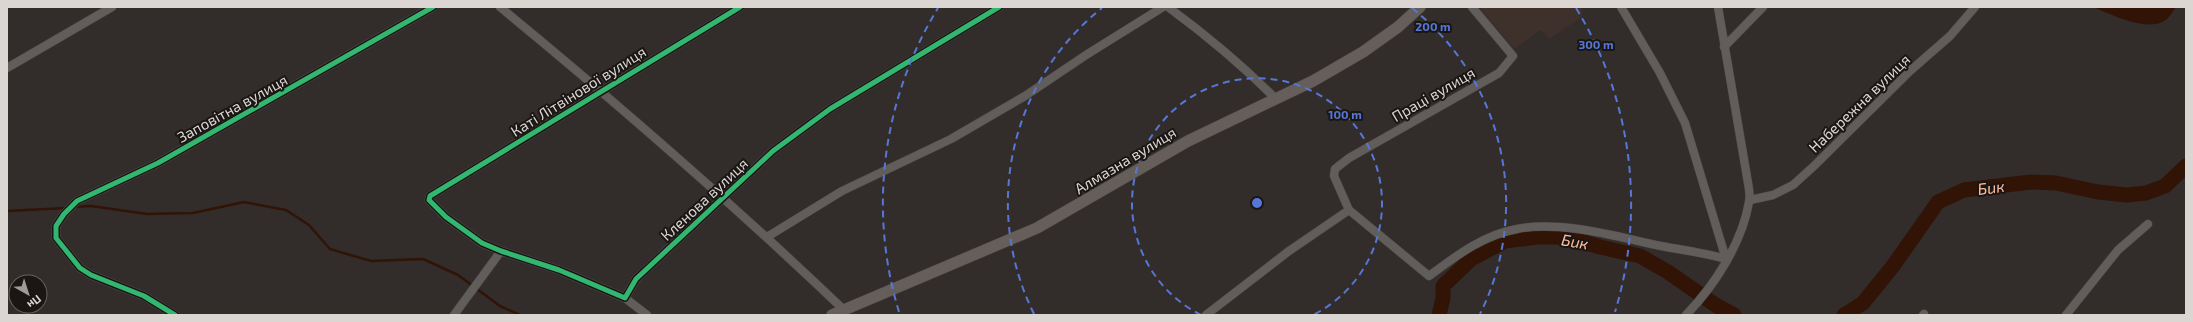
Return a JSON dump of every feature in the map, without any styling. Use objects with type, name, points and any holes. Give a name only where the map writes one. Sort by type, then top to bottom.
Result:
[{"type":"main road","name":"Алмазна вулиця","points":[[832,315],[1037,228],[1188,141],[1313,81],[1363,52],[1398,27],[1420,7]]},
{"type":"street","points":[[7,68],[112,7]]},
{"type":"street","name":"Заповітна вулиця","points":[[175,315],[144,296],[91,275],[80,268],[56,238],[56,226],[64,214],[77,201],[158,163],[433,7]]},
{"type":"street","points":[[500,7],[602,91],[767,237],[844,310]]},
{"type":"street","name":"Каті Літвінової вулиця","points":[[500,252],[466,233],[429,200],[430,196],[740,7]]},
{"type":"street","name":"Кленова вулиця","points":[[625,298],[636,278],[723,199],[773,151],[830,109],[1000,7]]},
{"type":"street","points":[[767,237],[842,191],[951,139],[1025,96],[1086,55],[1163,7]]},
{"type":"street","points":[[1168,7],[1239,62],[1275,98]]},
{"type":"street","name":"Праці вулиця","points":[[1349,210],[1334,176],[1334,169],[1373,144],[1499,73],[1513,56],[1472,7]]},
{"type":"street","points":[[1621,7],[1660,73],[1685,123],[1726,259]]},
{"type":"street","points":[[1687,313],[1712,284],[1734,247],[1750,200],[1718,7]]},
{"type":"street","points":[[1724,47],[1763,7]]},
{"type":"street","name":"Набережна вулиця","points":[[1750,200],[1773,195],[1798,180],[1910,71],[1950,36],[1975,7]]},
{"type":"street","points":[[1206,315],[1289,251],[1349,210],[1429,276],[1466,249],[1517,229],[1580,229],[1662,246],[1700,251],[1726,259]]},
{"type":"street","points":[[2066,315],[2118,250],[2148,224]]},
{"type":"street","points":[[454,315],[500,252],[559,270],[625,298],[647,315]]},
{"type":"shaded area","points":[[1479,7],[1583,7],[1582,17],[1549,39],[1541,30],[1514,49]]},
{"type":"shaded area","points":[[2093,7],[2176,7],[2167,19],[2160,23],[2141,24],[2119,18]]},
{"type":"waterway","name":"Бик","points":[[1844,315],[1863,303],[1893,266],[1938,202],[1964,190],[2031,182],[2056,183],[2098,192],[2127,195],[2146,193],[2165,186],[2186,166]]},
{"type":"waterway","points":[[73,207],[91,206],[147,214],[193,213],[244,202],[286,210],[309,225],[330,249],[371,261],[423,259],[458,275],[500,306],[520,315]]},
{"type":"waterway","points":[[7,211],[66,208]]},
{"type":"waterway","name":"Бик","points":[[1439,315],[1443,298],[1443,286],[1471,259],[1505,241],[1537,237],[1567,237],[1600,247],[1640,256],[1668,272],[1717,306],[1734,315]]},
{"type":"cycle path","points":[[175,315],[144,296],[91,275],[80,268],[56,238],[56,226],[64,214],[77,201],[158,163],[433,7]]},
{"type":"cycle path","points":[[740,7],[430,196],[429,200],[446,217],[482,243],[501,251],[559,270],[625,298],[636,279],[773,151],[830,109],[999,7]]}]
